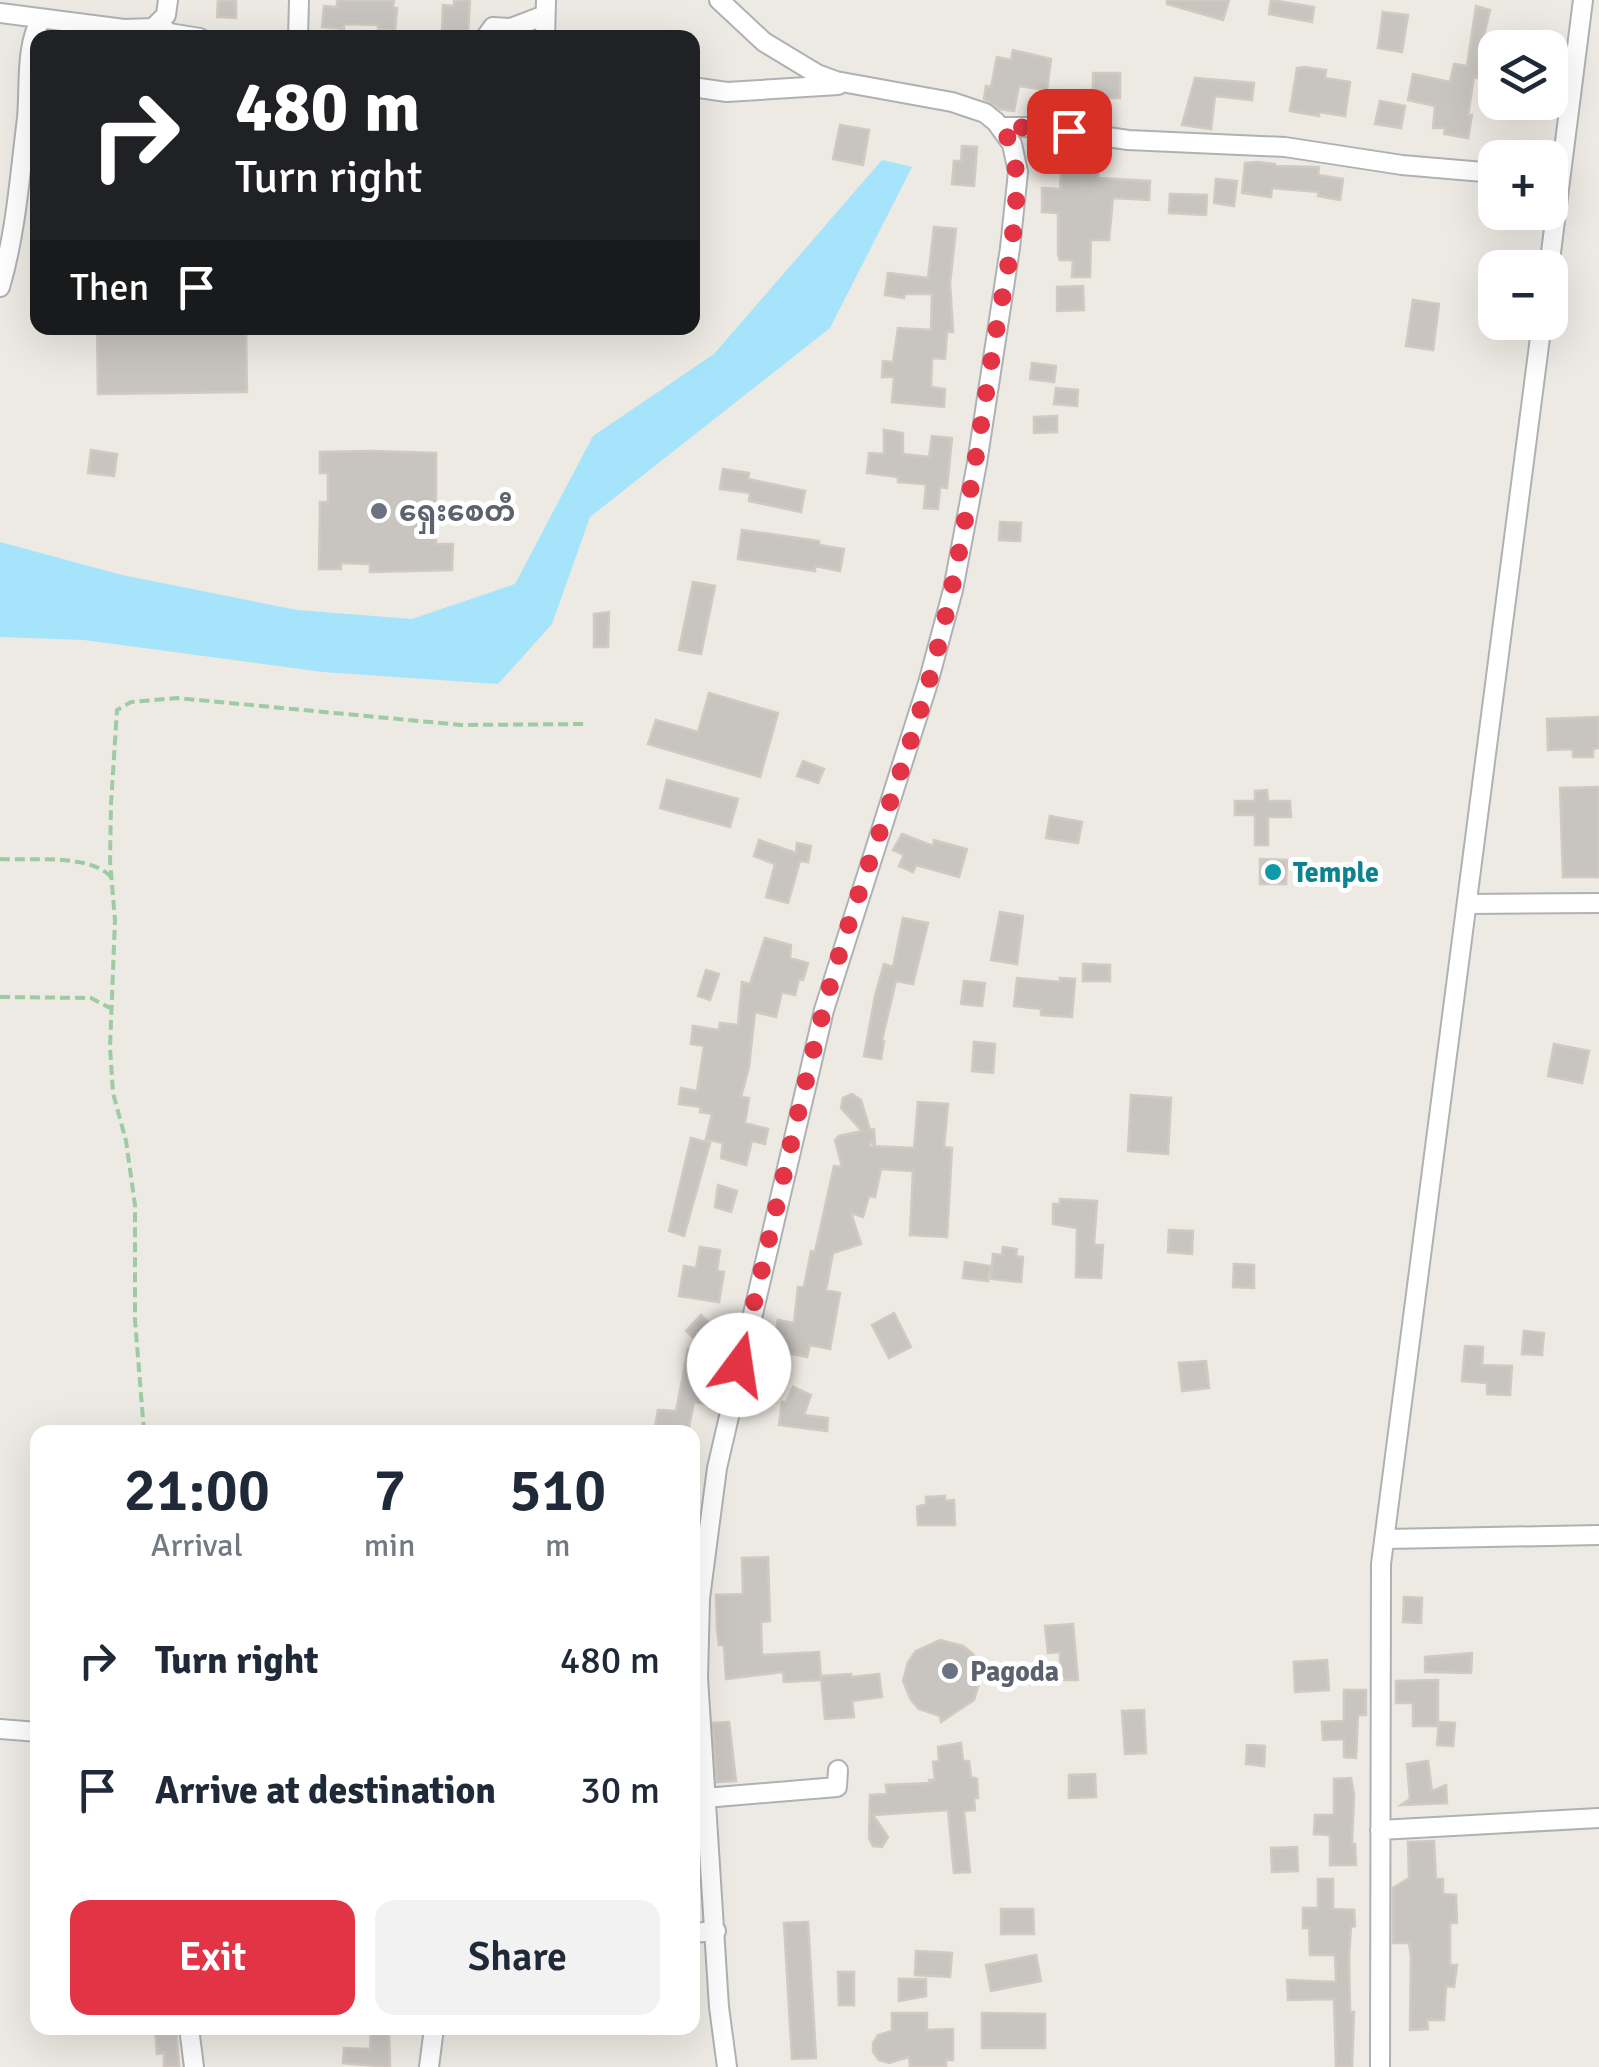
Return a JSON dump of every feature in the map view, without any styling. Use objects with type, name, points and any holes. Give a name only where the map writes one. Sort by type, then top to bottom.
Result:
[{"type":"street","points":[[0,13],[124,29],[153,28],[166,16],[168,0]]},
{"type":"street","points":[[298,30],[299,0]]},
{"type":"street","points":[[700,1598],[716,1468],[824,1010],[923,700],[952,590],[977,463],[1015,200],[1017,159],[1001,128],[985,113],[817,74],[788,60],[764,42],[719,0]]},
{"type":"street","points":[[1561,140],[1582,0]]},
{"type":"street","points":[[491,30],[511,28],[546,8]]},
{"type":"street","points":[[36,30],[42,19]]},
{"type":"street","points":[[158,23],[166,30]]},
{"type":"street","points":[[0,287],[9,258],[30,80]]},
{"type":"street","points":[[700,89],[727,92],[854,84]]},
{"type":"street","points":[[1001,128],[1040,127],[1128,140],[1285,146],[1402,166],[1478,172]]},
{"type":"street","points":[[1380,2067],[1380,1688],[1384,1625],[1380,1588],[1540,340]]},
{"type":"street","points":[[1468,904],[1599,903]]},
{"type":"street","points":[[1386,1539],[1599,1535]]},
{"type":"street","points":[[700,1712],[719,2007],[727,2067]]},
{"type":"street","points":[[0,1729],[30,1731]]},
{"type":"street","points":[[705,1798],[837,1787],[838,1770]]},
{"type":"street","points":[[1380,1830],[1599,1818]]},
{"type":"street","points":[[700,1932],[716,1931]]},
{"type":"street","points":[[190,2035],[194,2067]]},
{"type":"street","points":[[430,2067],[433,2035]]},
{"type":"path","points":[[143,1425],[135,1320],[135,1205],[126,1141],[113,1093],[110,1008],[115,920],[111,804],[117,710],[131,702],[178,698],[461,725],[587,724]]},
{"type":"path","points":[[0,859],[87,862],[103,868],[112,878]]},
{"type":"path","points":[[0,998],[90,998],[110,1008]]},
{"type":"water","points":[[882,160],[912,167],[830,328],[590,517],[552,624],[498,684],[323,672],[84,640],[0,637],[0,542],[122,575],[297,610],[412,619],[515,584],[593,436],[714,354]]},
{"type":"building","points":[[218,0],[236,0],[236,18],[217,17]]},
{"type":"building","points":[[337,0],[394,0],[395,30],[378,29],[378,25],[322,27],[324,6],[337,7]]},
{"type":"building","points":[[454,0],[470,0],[468,30],[442,30],[443,5],[454,6]]},
{"type":"building","points":[[1167,0],[1229,0],[1223,20],[1167,4]]},
{"type":"building","points":[[1271,0],[1314,7],[1312,22],[1269,14]]},
{"type":"building","points":[[1476,6],[1490,10],[1485,30],[1478,30],[1478,78],[1474,77],[1468,138],[1444,134],[1445,128],[1433,128],[1435,106],[1408,100],[1413,74],[1450,82],[1454,64],[1467,66]]},
{"type":"building","points":[[1383,12],[1408,15],[1402,52],[1378,48]]},
{"type":"building","points":[[1013,50],[1051,59],[1047,90],[1019,86],[1014,111],[1000,109],[984,99],[986,86],[991,87],[997,57],[1011,60]]},
{"type":"building","points":[[1297,68],[1326,70],[1325,78],[1350,82],[1345,116],[1290,111]]},
{"type":"building","points":[[1093,73],[1120,73],[1120,98],[1093,98]]},
{"type":"building","points":[[1195,78],[1254,83],[1252,100],[1215,96],[1211,129],[1182,125]]},
{"type":"building","points":[[1056,97],[1084,99],[1083,117],[1055,115]]},
{"type":"building","points":[[1380,101],[1405,106],[1401,128],[1375,124]]},
{"type":"building","points":[[840,125],[869,130],[863,165],[833,159]]},
{"type":"building","points":[[1063,144],[1081,146],[1080,158],[1099,160],[1098,178],[1150,181],[1149,200],[1113,198],[1109,240],[1091,240],[1090,277],[1072,277],[1073,260],[1060,260],[1058,254],[1058,213],[1042,212],[1042,188],[1060,189]]},
{"type":"building","points":[[962,146],[977,147],[974,186],[952,184],[954,161],[961,161]]},
{"type":"building","points":[[1245,163],[1319,167],[1318,175],[1343,179],[1340,200],[1318,196],[1319,192],[1272,188],[1271,197],[1242,193]]},
{"type":"building","points":[[1216,179],[1237,181],[1234,206],[1214,203]]},
{"type":"building","points":[[1170,194],[1207,195],[1206,215],[1169,213]]},
{"type":"building","points":[[934,227],[956,229],[950,283],[953,332],[947,332],[945,359],[932,358],[931,387],[945,389],[944,407],[892,402],[894,377],[882,377],[883,361],[893,362],[898,328],[931,330],[932,294],[904,294],[904,298],[885,295],[888,273],[928,278]]},
{"type":"building","points":[[1083,286],[1084,310],[1057,311],[1057,287]]},
{"type":"building","points":[[1413,300],[1439,304],[1433,350],[1406,346]]},
{"type":"building","points":[[97,335],[246,335],[247,392],[98,394]]},
{"type":"building","points":[[1032,363],[1056,366],[1054,382],[1030,379]]},
{"type":"building","points":[[1056,388],[1078,390],[1077,406],[1054,404]]},
{"type":"building","points":[[1057,416],[1057,432],[1034,433],[1034,417]]},
{"type":"building","points":[[884,430],[903,433],[903,454],[929,457],[932,436],[952,438],[947,488],[940,487],[938,509],[924,508],[926,485],[867,473],[869,453],[884,454]]},
{"type":"building","points":[[91,450],[117,454],[114,476],[88,473]]},
{"type":"building","points":[[320,452],[436,453],[436,544],[453,544],[452,570],[370,572],[370,564],[341,563],[341,569],[319,569],[320,502],[328,502],[328,473],[320,473]]},
{"type":"building","points":[[723,469],[749,473],[748,479],[805,491],[801,512],[749,501],[750,493],[720,489]]},
{"type":"building","points":[[1000,522],[1021,523],[1020,541],[999,540]]},
{"type":"building","points":[[742,530],[819,541],[819,545],[844,549],[840,571],[738,559]]},
{"type":"building","points":[[693,582],[715,586],[701,654],[679,650]]},
{"type":"building","points":[[609,612],[608,647],[594,647],[594,614]]},
{"type":"building","points":[[709,693],[778,713],[760,777],[648,744],[656,720],[698,732]]},
{"type":"building","points":[[1599,717],[1599,748],[1593,749],[1593,757],[1573,757],[1573,749],[1548,750],[1547,719]]},
{"type":"building","points":[[803,761],[824,769],[818,783],[797,776]]},
{"type":"building","points":[[667,780],[738,799],[730,827],[660,808]]},
{"type":"building","points":[[1599,787],[1599,877],[1563,877],[1560,788]]},
{"type":"building","points":[[1267,790],[1268,801],[1290,801],[1291,817],[1268,817],[1268,845],[1255,845],[1255,815],[1235,815],[1235,801],[1255,801],[1255,791]]},
{"type":"building","points":[[1050,816],[1082,822],[1078,843],[1046,838]]},
{"type":"building","points":[[902,834],[933,846],[934,840],[967,849],[959,877],[916,865],[913,872],[899,866],[904,855],[893,850]]},
{"type":"building","points":[[759,840],[796,853],[797,843],[811,846],[808,862],[800,861],[788,903],[766,897],[775,864],[754,856]]},
{"type":"building","name":"Temple","points":[[1260,859],[1287,860],[1286,884],[1260,884]]},
{"type":"building","points":[[1000,912],[1023,916],[1017,964],[991,960]]},
{"type":"building","points":[[903,918],[928,923],[913,984],[896,981],[881,1059],[864,1056],[884,964],[893,967]]},
{"type":"building","points":[[765,938],[791,945],[790,958],[808,963],[795,995],[782,992],[776,1017],[755,1012],[749,1067],[741,1097],[749,1098],[745,1123],[768,1129],[765,1144],[752,1141],[746,1165],[721,1158],[723,1143],[706,1139],[712,1114],[700,1112],[701,1107],[679,1104],[681,1088],[697,1091],[704,1046],[691,1044],[693,1026],[719,1030],[720,1023],[738,1025],[742,982],[750,984]]},
{"type":"building","points":[[1083,964],[1110,965],[1110,981],[1083,981]]},
{"type":"building","points":[[706,970],[719,974],[710,1000],[698,996]]},
{"type":"building","points":[[1017,978],[1060,982],[1060,978],[1075,979],[1072,1017],[1041,1015],[1041,1009],[1014,1006]]},
{"type":"building","points":[[964,981],[985,983],[982,1006],[961,1004]]},
{"type":"building","points":[[974,1042],[995,1044],[993,1073],[972,1071]]},
{"type":"building","points":[[1554,1044],[1589,1051],[1582,1083],[1548,1076]]},
{"type":"building","points":[[852,1094],[861,1100],[870,1130],[874,1129],[875,1146],[871,1141],[869,1146],[914,1148],[918,1102],[948,1104],[944,1147],[952,1148],[947,1237],[910,1235],[913,1171],[881,1169],[875,1197],[869,1196],[863,1217],[851,1213],[861,1244],[833,1253],[826,1290],[840,1293],[830,1349],[810,1345],[807,1357],[772,1350],[778,1320],[794,1323],[798,1287],[804,1287],[811,1251],[815,1252],[834,1166],[842,1167],[835,1140],[862,1131],[841,1108],[843,1098]]},
{"type":"building","points":[[1131,1095],[1171,1098],[1168,1154],[1128,1151]]},
{"type":"building","points":[[691,1138],[710,1143],[684,1236],[669,1231]]},
{"type":"building","points":[[718,1185],[737,1191],[731,1212],[715,1207]]},
{"type":"building","points":[[1060,1199],[1097,1201],[1094,1245],[1103,1245],[1101,1278],[1076,1277],[1077,1228],[1053,1224],[1053,1204],[1060,1204]]},
{"type":"building","points":[[1169,1230],[1193,1231],[1192,1254],[1168,1252]]},
{"type":"building","points":[[700,1247],[720,1250],[717,1271],[724,1272],[719,1302],[679,1296],[684,1266],[696,1268]]},
{"type":"building","points":[[1003,1247],[1017,1249],[1016,1256],[1023,1257],[1021,1282],[991,1279],[993,1254],[1002,1255]]},
{"type":"building","points":[[965,1262],[990,1266],[988,1281],[963,1278]]},
{"type":"building","points":[[1234,1264],[1254,1265],[1254,1288],[1233,1287]]},
{"type":"building","points":[[894,1313],[911,1347],[889,1358],[872,1325]]},
{"type":"building","points":[[701,1315],[714,1328],[700,1344],[686,1331]]},
{"type":"building","points":[[1524,1331],[1544,1333],[1542,1355],[1522,1354]]},
{"type":"building","points":[[1465,1346],[1483,1347],[1482,1365],[1512,1366],[1510,1395],[1487,1394],[1487,1383],[1462,1381]]},
{"type":"building","points":[[688,1349],[705,1354],[697,1381],[710,1383],[706,1404],[694,1402],[689,1425],[655,1425],[658,1410],[676,1411]]},
{"type":"building","points":[[1206,1361],[1209,1388],[1182,1391],[1179,1363]]},
{"type":"building","points":[[793,1387],[811,1395],[804,1415],[828,1418],[827,1431],[779,1425],[782,1402],[786,1402]]},
{"type":"building","points":[[945,1496],[945,1501],[954,1500],[955,1525],[918,1525],[917,1507],[926,1504],[926,1497]]},
{"type":"building","points":[[768,1557],[770,1621],[761,1622],[762,1655],[819,1652],[821,1680],[784,1682],[783,1672],[726,1679],[724,1645],[719,1645],[717,1629],[716,1595],[743,1594],[742,1558]]},
{"type":"building","points":[[1404,1597],[1422,1598],[1421,1623],[1403,1622]]},
{"type":"building","points":[[1073,1624],[1078,1680],[1060,1680],[1060,1652],[1048,1653],[1045,1626]]},
{"type":"building","points":[[940,1640],[963,1646],[973,1654],[981,1677],[974,1700],[941,1722],[940,1716],[919,1709],[903,1681],[916,1651]]},
{"type":"building","points":[[1472,1653],[1471,1673],[1425,1672],[1425,1657]]},
{"type":"building","points":[[1327,1660],[1329,1690],[1295,1692],[1294,1662]]},
{"type":"building","points":[[879,1674],[882,1697],[852,1701],[854,1717],[825,1719],[821,1676]]},
{"type":"building","points":[[1438,1680],[1438,1726],[1413,1726],[1413,1703],[1396,1703],[1396,1681]]},
{"type":"building","points":[[1344,1690],[1366,1690],[1366,1715],[1358,1715],[1356,1758],[1344,1757],[1344,1739],[1323,1740],[1322,1722],[1344,1721]]},
{"type":"building","points":[[1144,1710],[1146,1753],[1125,1754],[1122,1711]]},
{"type":"building","points":[[729,1722],[736,1781],[717,1782],[713,1723]]},
{"type":"building","points":[[1439,1722],[1455,1723],[1453,1746],[1437,1745]]},
{"type":"building","points":[[961,1743],[963,1761],[969,1761],[971,1777],[977,1779],[975,1810],[964,1811],[970,1872],[954,1873],[948,1810],[873,1815],[888,1837],[882,1847],[873,1846],[869,1838],[870,1795],[887,1794],[886,1785],[930,1783],[929,1780],[935,1780],[933,1762],[939,1761],[938,1747]]},
{"type":"building","points":[[1247,1745],[1265,1746],[1264,1766],[1246,1764]]},
{"type":"building","points":[[1428,1761],[1432,1791],[1446,1785],[1447,1803],[1401,1805],[1410,1799],[1407,1764]]},
{"type":"building","points":[[1095,1774],[1096,1797],[1069,1798],[1069,1775]]},
{"type":"building","points":[[1351,1778],[1356,1865],[1330,1865],[1330,1835],[1314,1834],[1315,1815],[1334,1815],[1334,1779]]},
{"type":"building","points":[[1434,1841],[1436,1879],[1443,1879],[1443,1894],[1456,1895],[1457,1923],[1450,1923],[1450,1965],[1457,1965],[1454,1987],[1446,1986],[1444,2020],[1427,2020],[1428,2029],[1410,2030],[1411,1956],[1409,1943],[1393,1943],[1393,1888],[1409,1878],[1408,1842]]},
{"type":"building","points":[[1297,1847],[1298,1871],[1272,1872],[1271,1848]]},
{"type":"building","points":[[1318,1879],[1333,1879],[1333,1909],[1354,1910],[1349,1955],[1350,2012],[1354,2012],[1352,2067],[1336,2067],[1334,1999],[1288,2000],[1287,1980],[1336,1982],[1335,1955],[1310,1955],[1309,1928],[1303,1928],[1303,1908],[1318,1908]]},
{"type":"building","points":[[1001,1909],[1033,1909],[1034,1934],[1001,1934]]},
{"type":"building","points":[[808,1922],[816,2058],[792,2059],[784,1923]]},
{"type":"building","points":[[916,1951],[952,1953],[950,1977],[915,1975]]},
{"type":"building","points":[[1036,1955],[1041,1981],[991,1991],[986,1965]]},
{"type":"building","points":[[838,1972],[854,1972],[854,2005],[839,2005]]},
{"type":"building","points":[[899,1979],[926,1979],[926,1996],[899,2001]]},
{"type":"building","points":[[892,2013],[927,2013],[927,2030],[953,2029],[953,2060],[946,2060],[946,2067],[910,2067],[909,2057],[889,2063],[879,2060],[873,2043],[878,2035],[892,2031]]},
{"type":"building","points":[[982,2013],[1045,2014],[1045,2048],[982,2048]]},
{"type":"building","points":[[156,2035],[177,2035],[179,2067],[164,2067],[164,2053],[157,2054]]},
{"type":"building","points":[[371,2035],[389,2035],[390,2067],[343,2063],[344,2048],[370,2049]]},
{"type":"place","name":"ရှေးစေတီ","points":[[379,511]]},
{"type":"place","name":"Temple","points":[[1273,872]]},
{"type":"place","name":"Pagoda","points":[[950,1671]]},
{"type":"route","points":[[739,1365],[824,1010],[903,766],[952,590],[977,463],[1010,248],[1018,172],[1012,144],[1001,128],[1069,131]]}]
